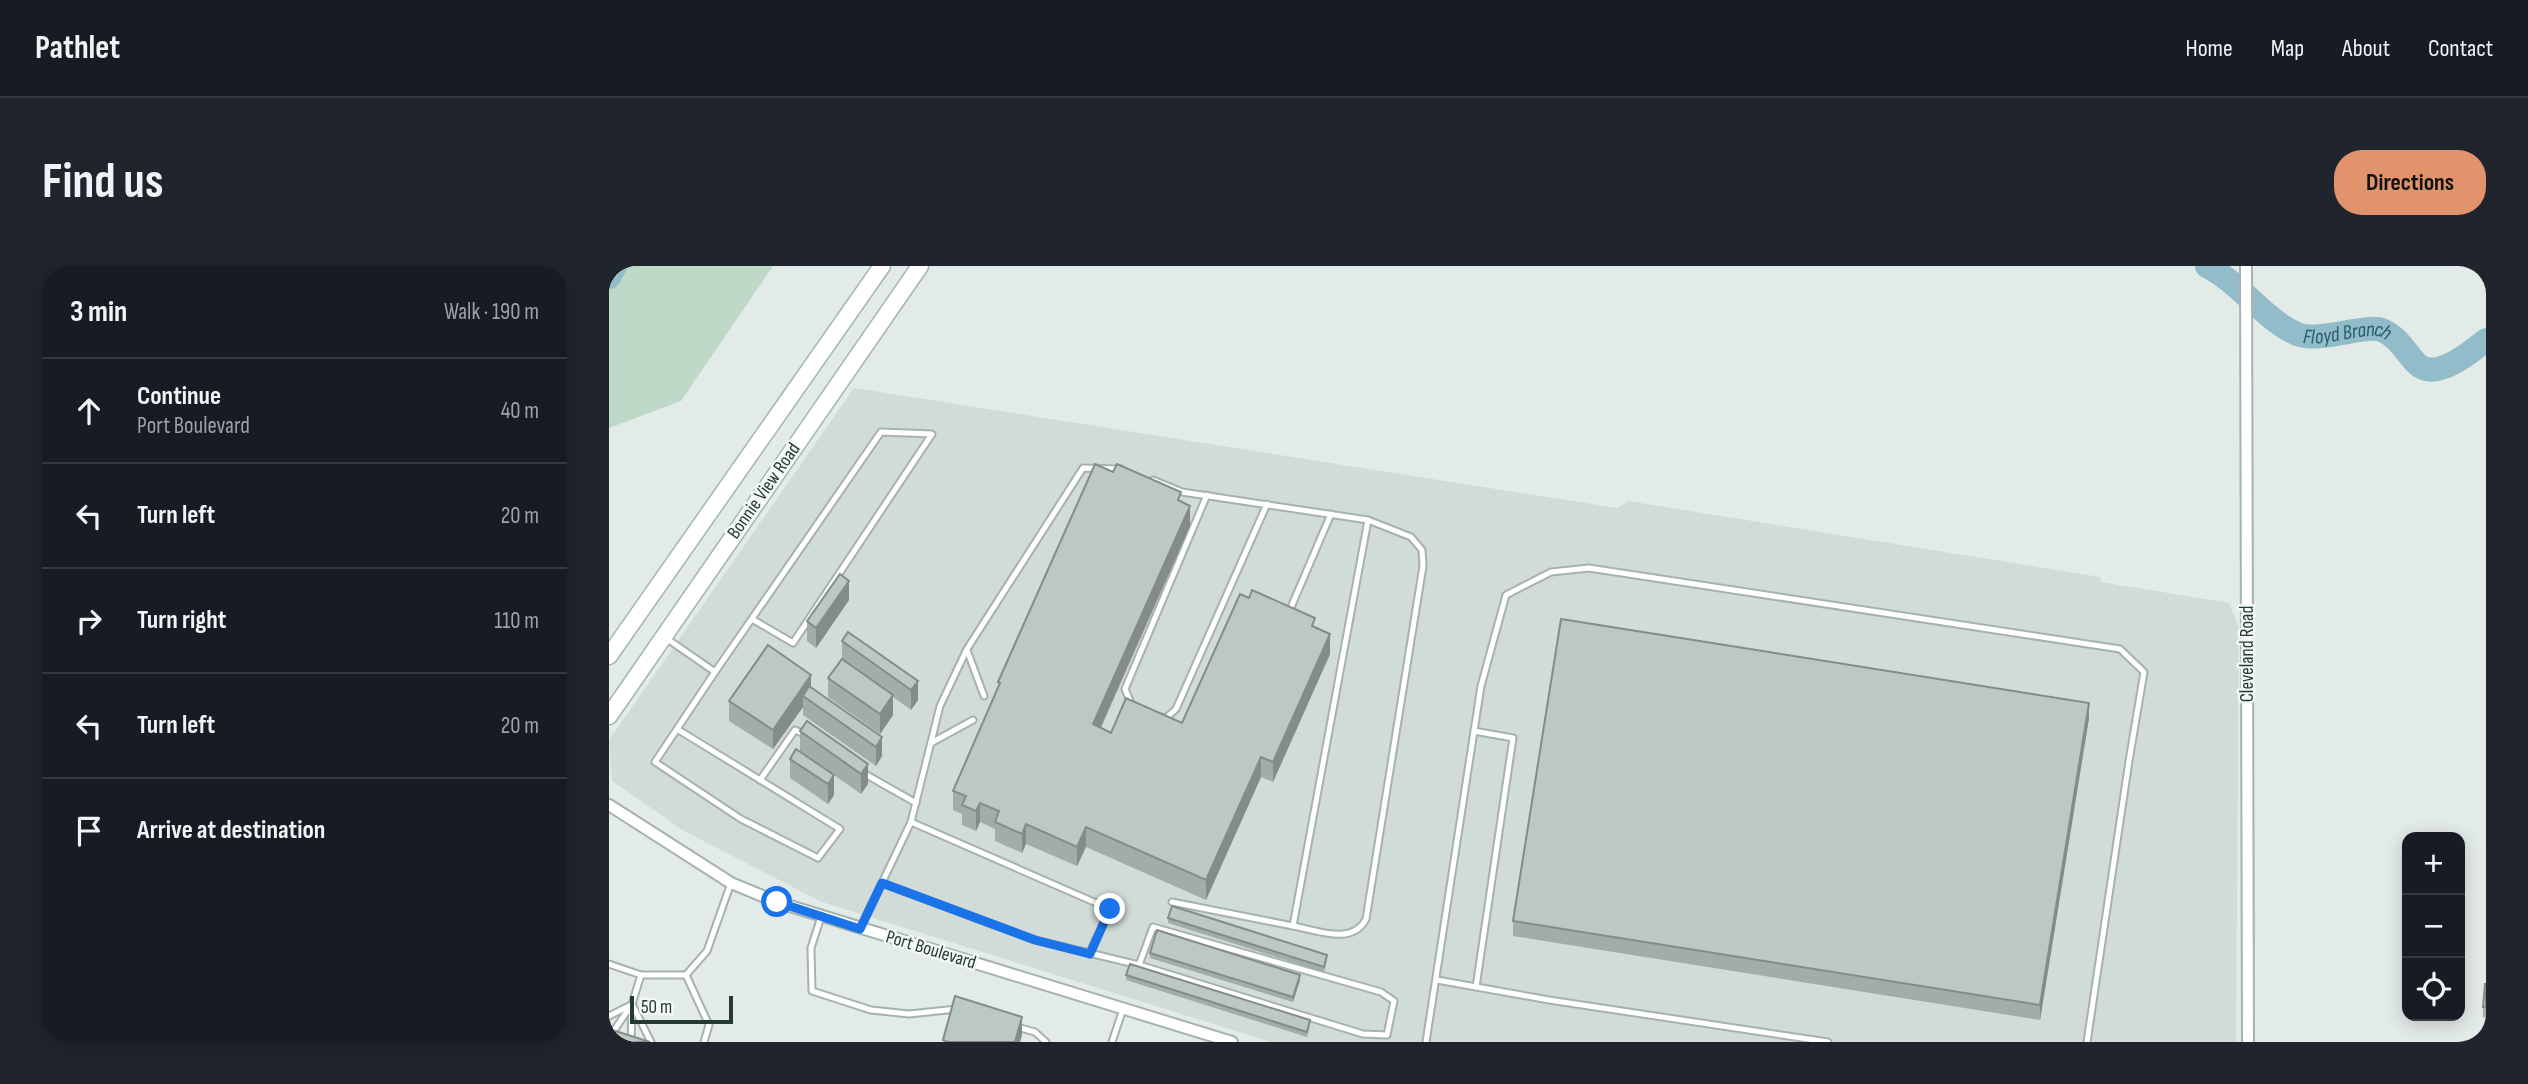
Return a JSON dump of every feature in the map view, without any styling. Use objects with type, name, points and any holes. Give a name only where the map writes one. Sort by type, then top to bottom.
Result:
[{"type":"main road","name":"Bonnie View Road","points":[[609,656],[882,266]]},
{"type":"main road","name":"Bonnie View Road","points":[[609,716],[920,266]]},
{"type":"street","name":"Cleveland Road","points":[[2246,266],[2248,1042]]},
{"type":"street","name":"Port Boulevard","points":[[609,805],[731,883],[821,917],[1123,1009],[1201,1037],[1232,1042]]},
{"type":"lane","points":[[677,729],[840,829],[818,858],[741,819],[655,762],[715,671],[881,432],[932,434],[793,643],[752,619]]},
{"type":"lane","points":[[860,929],[911,822],[940,706],[967,649],[1083,468],[1127,469]]},
{"type":"lane","points":[[1149,478],[1182,492],[1369,520],[1411,537],[1422,550],[1423,566],[1367,919],[1362,927],[1353,934],[1344,935],[1172,902]]},
{"type":"lane","points":[[1142,708],[1130,703],[1125,689],[1207,495]]},
{"type":"lane","points":[[1154,713],[1166,718],[1176,709],[1267,504]]},
{"type":"lane","points":[[1292,605],[1331,514]]},
{"type":"lane","points":[[1293,926],[1369,520]]},
{"type":"lane","points":[[1426,1042],[1481,686],[1506,595],[1551,572],[1589,568],[2120,649],[2144,672],[2087,1042]]},
{"type":"lane","points":[[664,637],[715,671]]},
{"type":"lane","points":[[967,649],[984,696]]},
{"type":"lane","points":[[931,743],[973,720]]},
{"type":"lane","points":[[760,780],[795,730],[812,738]]},
{"type":"lane","points":[[1474,732],[1513,738],[1476,986]]},
{"type":"lane","points":[[854,767],[916,803]]},
{"type":"lane","points":[[911,822],[1110,909],[1090,954]]},
{"type":"lane","points":[[609,964],[641,975],[686,975],[707,951],[731,883]]},
{"type":"lane","points":[[882,883],[1035,940],[1139,965],[1363,1034],[1387,1035],[1394,1001],[1381,992],[1153,927],[1139,965]]},
{"type":"lane","points":[[821,917],[811,948],[812,991],[871,1010],[909,1014],[955,1008],[966,1012]]},
{"type":"lane","points":[[631,1042],[632,1004],[641,975]]},
{"type":"lane","points":[[686,975],[709,1025],[704,1042]]},
{"type":"lane","points":[[1437,980],[1828,1042]]},
{"type":"lane","points":[[609,1016],[632,1004]]},
{"type":"lane","points":[[611,1035],[632,1004]]},
{"type":"lane","points":[[632,1004],[650,1042]]},
{"type":"lane","points":[[1112,1042],[1123,1009]]},
{"type":"lane","points":[[1012,1025],[1035,1032],[1045,1042]]},
{"type":"shaded area","points":[[854,388],[1617,508],[1628,501],[2100,577],[2101,582],[2229,603],[2239,628],[2236,1042],[1271,1042],[822,902],[684,831],[612,781],[609,740]]},
{"type":"green space","points":[[619,266],[773,266],[681,401],[609,428],[609,280]]},
{"type":"building","points":[[1095,464],[1113,472],[1117,464],[1181,492],[1178,500],[1190,506],[1093,724],[1111,733],[1126,698],[1182,723],[1240,594],[1249,598],[1252,590],[1315,618],[1312,626],[1330,634],[1273,762],[1261,757],[1206,880],[1086,827],[1077,847],[1026,824],[1022,834],[995,822],[999,811],[980,803],[976,811],[962,805],[966,796],[953,791],[1000,683],[998,682]]},
{"type":"building","points":[[840,574],[849,581],[816,628],[807,621]]},
{"type":"building","points":[[1561,619],[2089,703],[2040,1005],[1513,921]]},
{"type":"building","points":[[848,632],[918,681],[911,690],[842,641]]},
{"type":"building","points":[[768,645],[811,675],[773,730],[729,701]]},
{"type":"building","points":[[842,659],[893,695],[880,714],[828,678]]},
{"type":"building","points":[[809,686],[882,737],[876,747],[803,696]]},
{"type":"building","points":[[807,721],[868,764],[861,774],[800,731]]},
{"type":"building","points":[[796,749],[834,775],[828,784],[790,759]]},
{"type":"building","points":[[1172,906],[1327,955],[1324,967],[1168,918]]},
{"type":"building","points":[[1157,930],[1300,975],[1293,997],[1150,953]]},
{"type":"building","points":[[1130,964],[1310,1020],[1307,1032],[1126,975]]},
{"type":"building","points":[[2485,984],[2486,1007],[2483,1007]]},
{"type":"building","points":[[955,996],[1022,1017],[1015,1042],[943,1040]]},
{"type":"building","points":[[609,1029],[650,1042],[609,1042]]},
{"type":"waterway","points":[[609,277],[615,266]]},
{"type":"waterway","name":"Floyd Branch","points":[[2207,266],[2297,334],[2317,336],[2365,329],[2382,330],[2397,340],[2416,363],[2424,368],[2433,370],[2452,364],[2486,340]]},
{"type":"route","points":[[777,902],[860,929],[882,883],[1035,940],[1090,954],[1110,909]]}]
